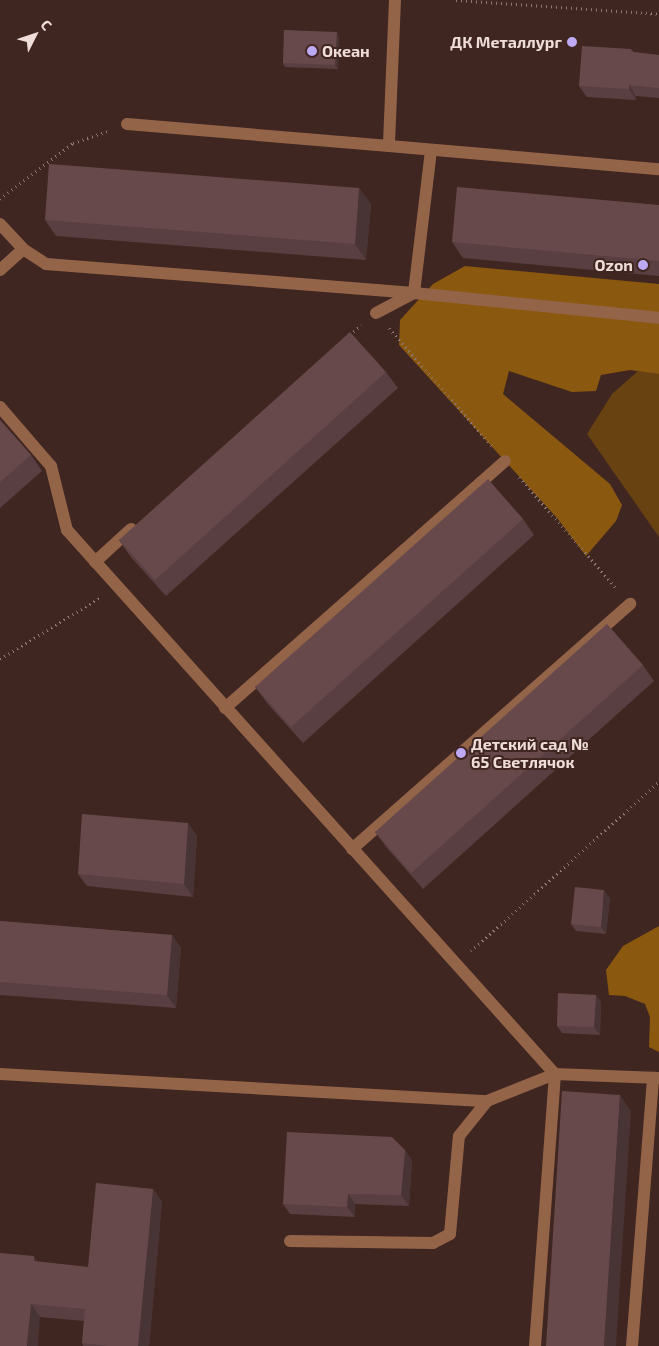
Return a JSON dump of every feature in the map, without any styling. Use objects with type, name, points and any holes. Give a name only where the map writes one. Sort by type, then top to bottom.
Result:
[{"type":"lane","points":[[389,146],[395,0]]},
{"type":"lane","points":[[127,124],[659,169]]},
{"type":"lane","points":[[414,293],[431,150]]},
{"type":"lane","points":[[0,224],[23,249],[46,264],[414,293],[659,318]]},
{"type":"lane","points":[[0,270],[23,249]]},
{"type":"lane","points":[[376,313],[414,293]]},
{"type":"lane","points":[[1,410],[51,466],[67,530],[116,587],[555,1074],[535,1346]]},
{"type":"lane","points":[[225,708],[505,460]]},
{"type":"lane","points":[[95,562],[138,523]]},
{"type":"lane","points":[[352,849],[630,604]]},
{"type":"lane","points":[[0,1074],[487,1101],[555,1074],[656,1078],[632,1346]]},
{"type":"lane","points":[[290,1241],[433,1243],[450,1234],[459,1136],[487,1101]]},
{"type":"path","points":[[456,0],[659,14]]},
{"type":"path","points":[[0,199],[73,143],[127,124]]},
{"type":"path","points":[[0,660],[116,587]]},
{"type":"path","points":[[455,964],[659,782]]},
{"type":"shaded area","points":[[465,266],[659,284],[659,374],[630,370],[601,375],[596,391],[572,392],[509,371],[503,394],[610,484],[622,505],[616,521],[586,556],[557,518],[399,345],[400,320],[433,284]]},
{"type":"shaded area","points":[[638,371],[659,374],[659,537],[587,434],[612,394]]},
{"type":"shaded area","points":[[659,926],[659,1052],[649,1047],[650,1017],[645,1004],[625,996],[609,995],[606,970],[623,946]]},
{"type":"building","name":"Океан","points":[[284,30],[337,32],[335,65],[283,63]]},
{"type":"building","points":[[582,46],[631,49],[631,52],[659,55],[659,88],[629,85],[629,89],[579,86]]},
{"type":"building","points":[[49,164],[359,188],[355,244],[45,220]]},
{"type":"building","points":[[457,187],[659,205],[659,261],[452,242]]},
{"type":"building","points":[[350,332],[386,372],[155,580],[119,540]]},
{"type":"building","points":[[0,420],[31,455],[0,482]]},
{"type":"building","points":[[488,479],[523,519],[291,727],[255,687]]},
{"type":"building","points":[[607,624],[643,665],[411,873],[375,832]]},
{"type":"building","points":[[82,814],[188,823],[184,884],[78,874]]},
{"type":"building","points":[[575,887],[604,890],[601,927],[571,924]]},
{"type":"building","points":[[0,921],[172,935],[167,995],[0,982]]},
{"type":"building","points":[[558,993],[596,995],[594,1027],[557,1026]]},
{"type":"building","points":[[562,1091],[620,1095],[604,1346],[546,1346]]},
{"type":"building","points":[[287,1132],[392,1137],[405,1150],[401,1195],[348,1194],[347,1207],[283,1204]]},
{"type":"building","points":[[96,1183],[153,1189],[138,1346],[108,1346],[82,1343],[85,1309],[31,1304],[27,1346],[0,1346],[0,1253],[34,1256],[34,1261],[88,1267]]},
{"type":"place","name":"ДК Металлург","points":[[572,42]]},
{"type":"place","name":"Океан","points":[[312,51]]},
{"type":"place","name":"Ozon","points":[[643,265]]},
{"type":"place","name":"Детский сад № 65 Светлячок","points":[[461,753]]}]
